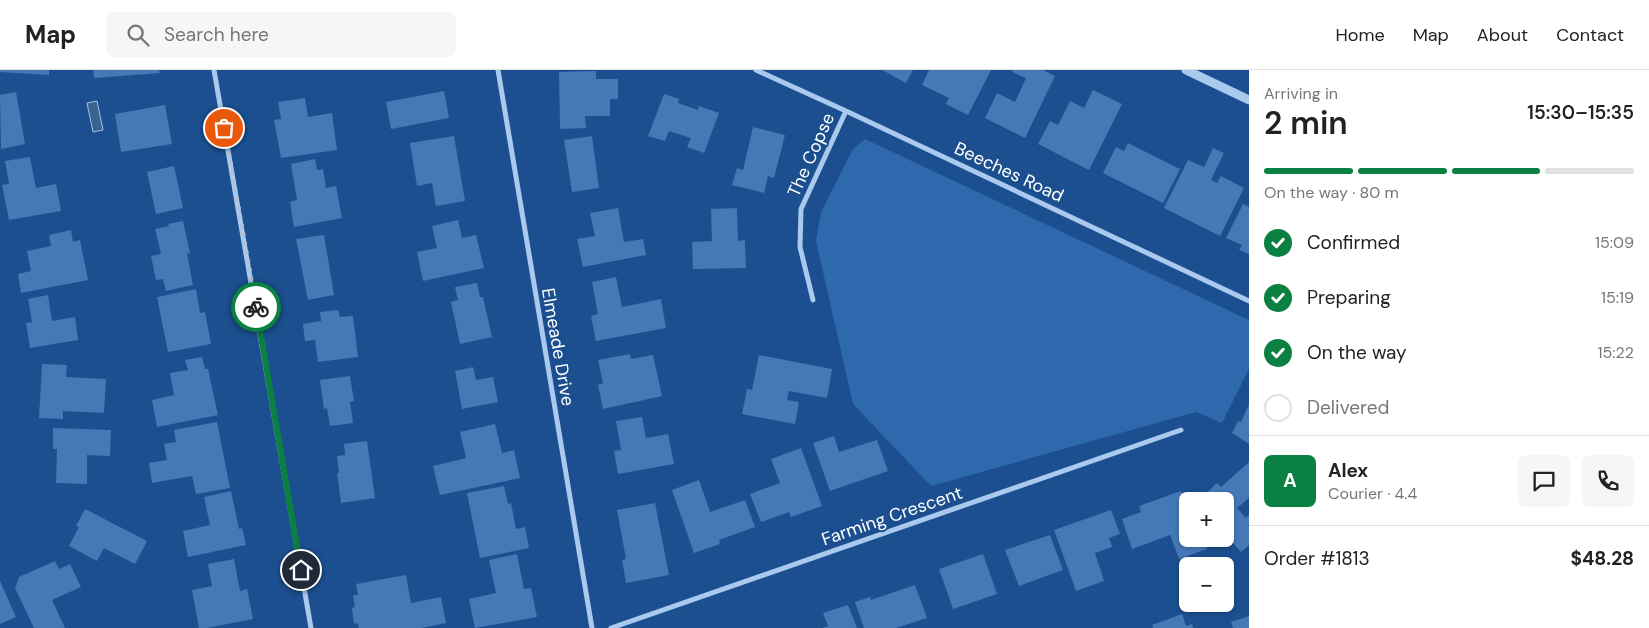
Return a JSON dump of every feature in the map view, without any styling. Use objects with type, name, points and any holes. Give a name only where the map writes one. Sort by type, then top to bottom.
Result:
[{"type":"street","points":[[214,70],[312,628]]},
{"type":"street","name":"Elmeade Drive","points":[[498,70],[592,628]]},
{"type":"street","name":"Beeches Road","points":[[756,70],[1249,301]]},
{"type":"street","points":[[1186,70],[1249,100]]},
{"type":"street","name":"The Copse","points":[[813,300],[800,247],[801,209],[846,111]]},
{"type":"street","name":"Farming Crescent","points":[[611,628],[1182,430]]},
{"type":"shaded area","points":[[97,101],[103,130],[93,132],[87,103]]},
{"type":"shaded area","points":[[865,139],[1249,320],[1249,369],[1222,423],[1196,412],[931,486],[853,404],[816,241],[821,212],[853,149]]},
{"type":"building","points":[[0,70],[49,70],[49,75],[0,72]]},
{"type":"building","points":[[93,70],[159,70],[160,73],[94,78]]},
{"type":"building","points":[[882,70],[913,70],[906,83]]},
{"type":"building","points":[[929,70],[991,70],[968,115],[946,104],[949,98],[922,85]]},
{"type":"building","points":[[1013,70],[1043,70],[1055,76],[1025,138],[985,118],[997,93],[1015,102],[1026,78],[1012,72]]},
{"type":"building","points":[[596,71],[596,79],[618,79],[618,99],[610,99],[610,116],[585,116],[586,128],[560,129],[559,72]]},
{"type":"building","points":[[1093,90],[1122,104],[1089,170],[1038,144],[1050,121],[1058,125],[1070,101],[1084,108]]},
{"type":"building","points":[[444,91],[449,118],[391,129],[386,102]]},
{"type":"building","points":[[16,92],[25,144],[1,149],[0,95]]},
{"type":"building","points":[[664,94],[679,99],[678,103],[698,110],[699,106],[719,113],[704,153],[687,147],[691,138],[669,131],[665,141],[648,136]]},
{"type":"building","points":[[305,98],[308,117],[332,113],[337,150],[281,158],[274,120],[281,119],[278,102]]},
{"type":"building","points":[[165,105],[172,144],[121,152],[115,114]]},
{"type":"building","points":[[753,127],[785,135],[774,178],[768,176],[764,193],[732,185],[737,168],[743,170]]},
{"type":"building","points":[[454,136],[465,201],[436,206],[432,183],[417,186],[410,143]]},
{"type":"building","points":[[592,136],[599,188],[572,192],[564,140]]},
{"type":"building","points":[[1128,143],[1180,169],[1163,203],[1103,173],[1116,147],[1124,151]]},
{"type":"building","points":[[1213,148],[1224,153],[1211,180],[1217,183],[1221,176],[1244,188],[1220,236],[1164,208],[1188,160],[1204,167]]},
{"type":"building","points":[[30,157],[36,188],[56,184],[61,211],[9,220],[2,185],[9,184],[5,161]]},
{"type":"building","points":[[315,159],[317,170],[323,169],[326,188],[336,186],[342,218],[294,227],[290,202],[297,200],[291,164]]},
{"type":"building","points":[[174,166],[183,208],[156,214],[147,172]]},
{"type":"building","points":[[1243,204],[1249,207],[1249,254],[1239,250],[1242,245],[1226,238]]},
{"type":"building","points":[[618,208],[624,242],[643,239],[646,255],[583,267],[577,239],[595,236],[590,213]]},
{"type":"building","points":[[737,208],[738,241],[745,240],[746,268],[693,269],[692,242],[712,241],[711,209]]},
{"type":"building","points":[[458,220],[462,238],[476,235],[484,268],[423,281],[417,252],[437,248],[432,226]]},
{"type":"building","points":[[183,221],[190,253],[187,254],[193,285],[166,291],[163,279],[156,280],[151,256],[161,254],[155,229]]},
{"type":"building","points":[[71,230],[73,242],[80,240],[88,280],[21,293],[18,274],[31,271],[27,251],[51,246],[49,235]]},
{"type":"building","points":[[324,235],[334,295],[308,300],[296,239]]},
{"type":"building","points":[[616,277],[622,307],[661,299],[666,328],[596,341],[591,316],[598,314],[592,282]]},
{"type":"building","points":[[477,283],[480,297],[483,297],[492,337],[460,344],[451,302],[458,300],[455,287]]},
{"type":"building","points":[[196,289],[200,313],[205,312],[211,344],[168,352],[157,297]]},
{"type":"building","points":[[48,295],[52,321],[75,317],[78,340],[30,348],[26,323],[32,322],[28,299]]},
{"type":"building","points":[[338,310],[340,317],[353,316],[358,357],[318,362],[315,340],[305,341],[303,324],[321,321],[320,312]]},
{"type":"building","points":[[630,354],[631,359],[653,355],[662,396],[603,409],[598,385],[603,383],[598,360]]},
{"type":"building","points":[[759,355],[832,369],[827,398],[789,391],[787,400],[799,402],[795,424],[742,414],[747,389],[752,390]]},
{"type":"building","points":[[202,357],[205,369],[208,369],[218,415],[157,427],[152,400],[174,395],[170,373],[188,370],[185,360]]},
{"type":"building","points":[[42,364],[67,365],[66,377],[106,379],[104,413],[63,411],[63,419],[39,418]]},
{"type":"building","points":[[473,367],[476,380],[493,377],[498,402],[462,409],[455,371]]},
{"type":"building","points":[[350,376],[354,401],[350,402],[353,423],[330,426],[327,408],[324,409],[320,380]]},
{"type":"building","points":[[1249,404],[1249,444],[1232,433],[1238,421],[1241,422]]},
{"type":"building","points":[[642,417],[646,438],[668,434],[674,464],[618,474],[614,451],[621,450],[616,421]]},
{"type":"building","points":[[217,422],[230,488],[196,494],[192,476],[152,483],[149,463],[167,460],[164,444],[176,442],[174,430]]},
{"type":"building","points":[[495,424],[502,453],[514,450],[520,478],[440,495],[433,466],[466,458],[460,432]]},
{"type":"building","points":[[53,428],[111,430],[110,456],[87,455],[87,484],[56,483],[57,449],[53,449]]},
{"type":"building","points":[[834,436],[839,452],[877,440],[888,471],[830,491],[813,443]]},
{"type":"building","points":[[367,441],[375,498],[341,503],[337,456],[345,455],[344,444]]},
{"type":"building","points":[[801,448],[822,506],[791,517],[789,512],[761,522],[750,494],[780,483],[771,459]]},
{"type":"building","points":[[1249,462],[1249,498],[1237,508],[1246,518],[1249,515],[1249,545],[1241,552],[1234,544],[1234,492],[1207,492],[1217,483],[1221,487]]},
{"type":"building","points":[[699,480],[710,512],[745,500],[755,527],[719,540],[720,544],[694,553],[672,490]]},
{"type":"building","points":[[504,486],[508,504],[511,503],[516,529],[525,527],[529,548],[480,558],[467,493]]},
{"type":"building","points":[[231,491],[239,529],[242,528],[246,545],[188,557],[183,531],[210,525],[204,497]]},
{"type":"building","points":[[1181,491],[1179,492],[1179,547],[1206,547],[1207,549],[1185,557],[1179,557],[1179,559],[1170,535],[1132,549],[1122,519],[1141,512],[1139,506]]},
{"type":"building","points":[[655,503],[669,575],[626,583],[622,560],[626,559],[617,510]]},
{"type":"building","points":[[85,509],[147,541],[135,564],[104,548],[97,561],[69,546],[79,527],[76,526]]},
{"type":"building","points":[[1111,510],[1120,534],[1109,538],[1112,547],[1095,553],[1104,581],[1076,591],[1054,530]]},
{"type":"building","points":[[1050,535],[1063,570],[1019,586],[1005,550]]},
{"type":"building","points":[[517,554],[524,589],[531,588],[537,617],[475,628],[469,599],[496,593],[489,560]]},
{"type":"building","points":[[983,554],[997,594],[953,609],[939,569]]},
{"type":"building","points":[[234,559],[240,591],[247,589],[253,619],[199,628],[192,590],[212,586],[208,564]]},
{"type":"building","points":[[55,561],[59,569],[70,564],[81,587],[52,600],[65,628],[34,628],[15,588],[19,577]]},
{"type":"building","points":[[406,575],[411,603],[441,597],[446,623],[421,628],[359,628],[358,623],[354,624],[352,608],[355,607],[353,595],[358,595],[356,584]]},
{"type":"building","points":[[0,581],[16,617],[0,624]]},
{"type":"building","points":[[915,585],[927,618],[896,628],[864,628],[855,602],[870,597],[871,600]]},
{"type":"building","points":[[848,605],[857,628],[822,628],[828,626],[823,613]]},
{"type":"building","points":[[1182,614],[1186,626],[1192,624],[1193,628],[1153,628],[1152,625]]},
{"type":"building","points":[[1249,616],[1249,628],[1233,628],[1231,622]]},
{"type":"way so far","points":[[224,128],[256,307]]},
{"type":"route","points":[[256,307],[301,570]]}]
